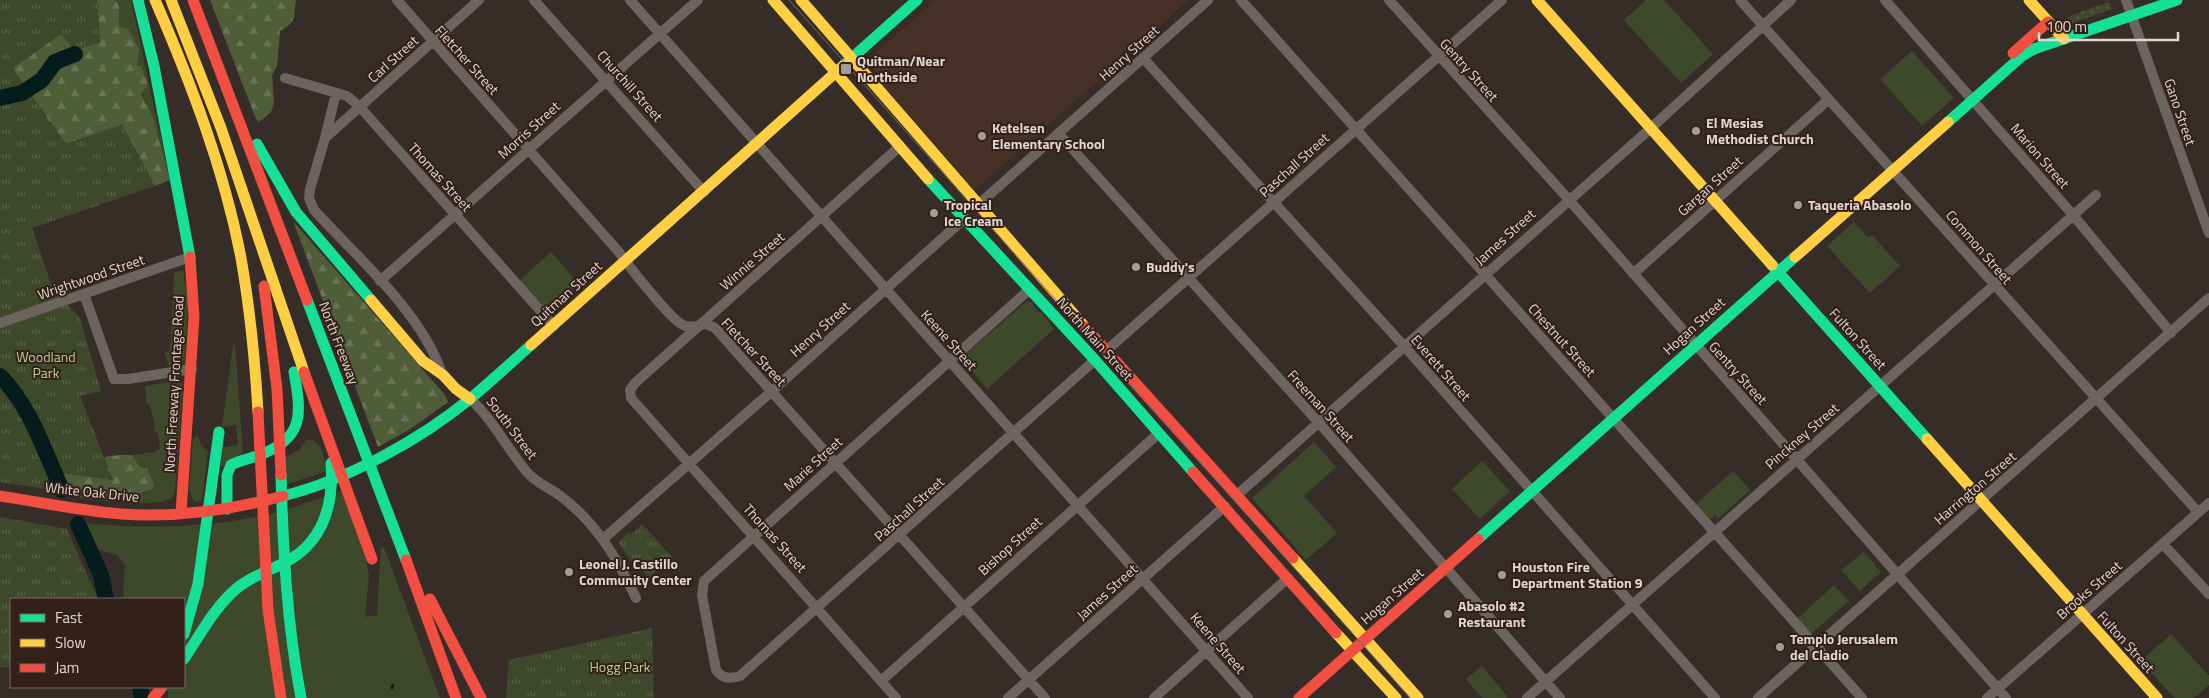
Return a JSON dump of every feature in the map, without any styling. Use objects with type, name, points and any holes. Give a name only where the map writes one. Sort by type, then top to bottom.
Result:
[{"type":"main road","name":"North Freeway Frontage Road","points":[[138,0],[154,66],[190,257],[194,291],[192,369],[181,513]]},
{"type":"main road","points":[[155,0],[204,127],[233,220],[248,297],[258,428],[262,558],[274,662],[281,698]]},
{"type":"main road","points":[[171,0],[230,154],[321,422],[372,559]]},
{"type":"main road","name":"North Freeway","points":[[193,0],[383,498],[456,698]]},
{"type":"main road","name":"North Main Street","points":[[773,0],[899,147],[1095,360],[1351,651],[1396,698]]},
{"type":"main road","name":"North Main Street","points":[[801,0],[854,58],[978,205],[1106,351],[1238,495],[1418,698]]},
{"type":"main road","name":"Quitman Street","points":[[181,513],[227,509],[288,496],[348,474],[417,437],[470,399],[554,326],[917,0]]},
{"type":"main road","name":"Fulton Street","points":[[1537,0],[1980,501],[2157,698]]},
{"type":"main road","points":[[2029,0],[2064,40]]},
{"type":"main road","name":"Hogan Street","points":[[1299,698],[1972,98],[2029,51],[2177,0]]},
{"type":"main road","points":[[1999,75],[2006,59],[2048,22]]},
{"type":"main road","points":[[240,123],[266,156],[280,188],[296,212],[423,361],[443,375]]},
{"type":"main road","points":[[230,154],[265,290],[273,341],[285,593],[291,651],[301,698]]},
{"type":"main road","points":[[227,509],[227,475],[231,466],[274,450],[292,438],[297,429],[299,404],[286,322]]},
{"type":"main road","name":"South Street","points":[[443,375],[456,389],[470,399]]},
{"type":"main road","points":[[185,657],[220,607],[236,588],[304,550],[324,525],[332,499],[331,464],[321,422]]},
{"type":"main road","points":[[185,630],[198,584],[214,480],[219,432]]},
{"type":"main road","name":"White Oak Drive","points":[[0,496],[122,514],[181,513]]},
{"type":"main road","points":[[383,498],[456,651],[481,698]]},
{"type":"main road","points":[[151,698],[161,688]]},
{"type":"street","name":"Fletcher Street","points":[[397,0],[681,324],[697,326],[706,324],[715,328],[1045,698]]},
{"type":"street","name":"Carl Street","points":[[325,138],[479,0]]},
{"type":"street","name":"Churchill Street","points":[[534,0],[704,192]]},
{"type":"street","name":"Keene Street","points":[[630,0],[756,145],[1015,433],[1248,698]]},
{"type":"street","name":"Morris Street","points":[[380,281],[698,0]]},
{"type":"street","name":"Henry Street","points":[[978,205],[1060,134],[1208,0]]},
{"type":"street","name":"Chestnut Street","points":[[1241,0],[1862,698]]},
{"type":"street","name":"Gentry Street","points":[[1389,0],[1568,199],[2006,698]]},
{"type":"street","name":"Paschall Street","points":[[1106,351],[1502,0]]},
{"type":"street","name":"Common Street","points":[[1740,0],[2095,400],[2198,512]]},
{"type":"street","name":"James Street","points":[[1238,495],[1568,199],[1651,128],[1790,0]]},
{"type":"street","name":"Marion Street","points":[[1884,0],[2073,215],[2171,333]]},
{"type":"street","name":"Gano Street","points":[[2126,0],[2209,233]]},
{"type":"street","name":"Everett Street","points":[[1144,59],[1404,346],[1715,698]]},
{"type":"street","name":"Thomas Street","points":[[285,78],[347,96],[360,106],[554,326]]},
{"type":"street","points":[[325,138],[336,93]]},
{"type":"street","name":"Gargan Street","points":[[1633,274],[1828,100]]},
{"type":"street","name":"Freeman Street","points":[[1060,134],[1319,423],[1560,698]]},
{"type":"street","name":"South Street","points":[[325,138],[310,189],[310,205],[419,325],[436,356],[443,375]]},
{"type":"street","name":"Winnie Street","points":[[631,398],[630,390],[635,383],[899,147]]},
{"type":"street","name":"Pinckney Street","points":[[1527,698],[2096,195]]},
{"type":"street","name":"Henry Street","points":[[603,539],[690,464],[965,218]]},
{"type":"street","name":"Wrightwood Street","points":[[0,323],[190,257]]},
{"type":"street","name":"Marie Street","points":[[740,676],[729,679],[721,676],[716,670],[702,588],[710,574],[1030,289]]},
{"type":"street","points":[[84,294],[114,379],[128,379],[192,369]]},
{"type":"street","name":"Harrington Street","points":[[1758,698],[2209,298]]},
{"type":"street","name":"Paschall Street","points":[[740,676],[1095,360]]},
{"type":"street","name":"Thomas Street","points":[[631,398],[896,698]]},
{"type":"street","name":"South Street","points":[[470,399],[487,416],[527,472],[562,497],[603,539],[618,560],[636,598]]},
{"type":"street","name":"Bishop Street","points":[[881,681],[1159,433]]},
{"type":"street","name":"Brooks Street","points":[[1987,698],[2209,503]]},
{"type":"street","name":"James Street","points":[[1008,698],[1225,506]]},
{"type":"street","points":[[2163,544],[2209,594]]},
{"type":"street","points":[[1154,698],[1288,578]]},
{"type":"shaded area","name":"Ketelsen Elementary School","points":[[935,0],[1189,0],[975,190],[881,82],[870,58]]},
{"type":"green space","name":"Woodland Park","points":[[0,0],[97,0],[100,43],[74,50],[61,34],[12,69],[66,144],[122,125],[155,186],[32,228],[53,290],[80,318],[101,391],[80,396],[113,480],[49,471],[58,491],[0,482]]},
{"type":"green space","points":[[97,0],[115,0],[119,5],[119,27],[128,29],[139,49],[137,65],[141,66],[148,85],[141,94],[153,117],[170,180],[155,186],[122,125],[66,144],[12,68],[61,34],[100,43]]},
{"type":"green space","points":[[115,0],[131,0],[170,180],[153,117],[141,93],[137,65],[119,27],[119,5]]},
{"type":"green space","points":[[210,0],[296,0],[292,22],[280,31],[277,66],[272,75],[274,103],[271,112],[259,122],[256,119]]},
{"type":"green space","points":[[1646,0],[1664,0],[1713,54],[1681,83],[1624,20]]},
{"type":"green space","points":[[2109,2],[2112,9],[2070,24],[2068,18],[2072,15]]},
{"type":"green space","points":[[1912,51],[1954,98],[1922,126],[1880,79]]},
{"type":"green space","points":[[293,221],[445,395],[448,402],[412,428],[378,447]]},
{"type":"green space","points":[[1854,222],[1868,237],[1872,235],[1900,266],[1870,293],[1827,246]]},
{"type":"green space","points":[[551,252],[579,284],[548,312],[519,281]]},
{"type":"green space","points":[[183,270],[188,300],[185,361],[169,365],[164,353],[170,350],[174,273]]},
{"type":"green space","points":[[1026,302],[1033,302],[1039,313],[1041,311],[1054,329],[987,389],[961,358]]},
{"type":"green space","points":[[233,345],[235,345],[243,453],[221,467],[220,448],[238,445],[236,425],[222,427]]},
{"type":"green space","points":[[170,382],[182,383],[183,386],[175,491],[172,498],[151,503],[135,503],[59,495],[58,491],[134,497],[154,484],[145,467],[140,467],[132,455],[155,452],[160,449],[158,433],[154,432],[155,424],[149,404],[147,404],[145,386]]},
{"type":"green space","points":[[197,434],[202,446],[208,451],[202,502],[194,501],[189,491],[193,438],[196,438]]},
{"type":"green space","points":[[307,439],[320,446],[327,471],[285,485],[284,458],[300,449]]},
{"type":"green space","points":[[1314,442],[1336,467],[1304,496],[1337,533],[1306,560],[1252,498]]},
{"type":"green space","points":[[132,455],[140,467],[147,468],[154,485],[151,490],[142,492],[134,497],[58,491],[48,471],[113,480],[104,457]]},
{"type":"green space","points":[[1482,461],[1510,491],[1480,519],[1452,489]]},
{"type":"green space","points":[[1733,471],[1750,490],[1718,519],[1715,515],[1710,520],[1696,504]]},
{"type":"green space","points":[[343,490],[365,555],[369,575],[365,617],[377,615],[381,548],[384,547],[440,698],[168,698],[168,692],[165,688],[185,688],[185,598],[123,598],[125,565],[117,555],[93,548],[82,523],[130,526],[200,525],[246,519],[297,506]]},
{"type":"green space","points":[[0,517],[67,529],[98,598],[10,598],[10,667],[0,667]]},
{"type":"green space","points":[[642,524],[672,557],[649,577],[635,563],[633,564],[618,542],[628,533],[632,534]]},
{"type":"green space","points":[[1864,552],[1881,572],[1860,591],[1841,570]]},
{"type":"green space","points":[[1834,585],[1849,601],[1811,634],[1797,619]]},
{"type":"green space","name":"Hogg Park","points":[[652,628],[654,698],[506,698],[509,660]]},
{"type":"green space","points":[[2171,634],[2209,676],[2209,685],[2194,698],[2174,698],[2141,661]]},
{"type":"green space","points":[[1482,666],[1508,697],[1482,698],[1466,679]]},
{"type":"waterway","points":[[0,98],[22,93],[42,80],[55,62],[75,54]]},
{"type":"waterway","points":[[0,376],[20,400],[62,490]]},
{"type":"waterway","points":[[78,524],[101,575],[106,598]]},
{"type":"waterway","points":[[140,688],[142,698]]},
{"type":"tram line","points":[[789,0],[1410,698]]},
{"type":"traffic: fast","points":[[138,0],[154,66],[190,257]]},
{"type":"traffic: fast","points":[[844,65],[917,0]]},
{"type":"traffic: fast","points":[[1948,122],[2022,56],[2034,49],[2177,0]]},
{"type":"traffic: fast","points":[[257,144],[296,212],[371,300]]},
{"type":"traffic: fast","points":[[928,179],[1095,360],[1193,472]]},
{"type":"traffic: fast","points":[[1478,539],[1795,257]]},
{"type":"traffic: fast","points":[[1772,265],[1927,439]]},
{"type":"traffic: fast","points":[[307,300],[406,560]]},
{"type":"traffic: fast","points":[[283,496],[332,480],[357,469],[382,457],[429,429],[471,398],[531,345]]},
{"type":"traffic: fast","points":[[227,509],[227,475],[231,465],[257,456],[284,442],[296,424],[298,401],[294,372]]},
{"type":"traffic: fast","points":[[185,630],[198,584],[219,432]]},
{"type":"traffic: fast","points":[[185,657],[214,613],[228,596],[241,585],[297,555],[317,534],[328,508],[331,463]]},
{"type":"traffic: fast","points":[[281,475],[286,587],[301,698]]},
{"type":"traffic: slow","points":[[155,0],[194,95],[216,159],[234,225],[250,315],[258,412]]},
{"type":"traffic: slow","points":[[171,0],[221,128],[304,372]]},
{"type":"traffic: slow","points":[[773,0],[928,179]]},
{"type":"traffic: slow","points":[[801,0],[1085,327]]},
{"type":"traffic: slow","points":[[1537,0],[1772,265]]},
{"type":"traffic: slow","points":[[2029,0],[2064,39]]},
{"type":"traffic: slow","points":[[531,345],[844,65]]},
{"type":"traffic: slow","points":[[1795,257],[1948,122]]},
{"type":"traffic: slow","points":[[371,300],[423,361],[443,375]]},
{"type":"traffic: slow","points":[[443,375],[456,389],[470,399]]},
{"type":"traffic: slow","points":[[1927,439],[2157,698]]},
{"type":"traffic: slow","points":[[1293,558],[1418,698]]},
{"type":"traffic: slow","points":[[1336,633],[1396,698]]},
{"type":"traffic: jam","points":[[193,0],[307,300]]},
{"type":"traffic: jam","points":[[2013,53],[2048,22]]},
{"type":"traffic: jam","points":[[181,513],[194,317],[190,257]]},
{"type":"traffic: jam","points":[[264,286],[277,389],[281,475]]},
{"type":"traffic: jam","points":[[1085,327],[1293,558]]},
{"type":"traffic: jam","points":[[304,372],[372,559]]},
{"type":"traffic: jam","points":[[258,412],[268,610],[281,698]]},
{"type":"traffic: jam","points":[[1193,472],[1336,633]]},
{"type":"traffic: jam","points":[[0,496],[90,511],[141,515],[203,512],[283,496]]},
{"type":"traffic: jam","points":[[1299,698],[1478,539]]},
{"type":"traffic: jam","points":[[406,560],[456,698]]},
{"type":"traffic: jam","points":[[430,599],[481,698]]},
{"type":"traffic: jam","points":[[153,698],[161,688]]},
{"type":"place","name":"Quitman/Near Northside","points":[[846,69]]},
{"type":"place","name":"El Mesias Methodist Church","points":[[1696,131]]},
{"type":"place","name":"Ketelsen Elementary School","points":[[982,136]]},
{"type":"place","name":"Taqueria Abasolo","points":[[1798,205]]},
{"type":"place","name":"Tropical Ice Cream","points":[[934,213]]},
{"type":"place","name":"Buddy's","points":[[1136,267]]},
{"type":"place","name":"Leonel J. Castillo Community Center","points":[[569,572]]},
{"type":"place","name":"Houston Fire Department Station 9","points":[[1502,575]]},
{"type":"place","name":"Abasolo #2 Restaurant","points":[[1448,614]]},
{"type":"place","name":"Templo Jerusalem del Cladio","points":[[1780,647]]}]
